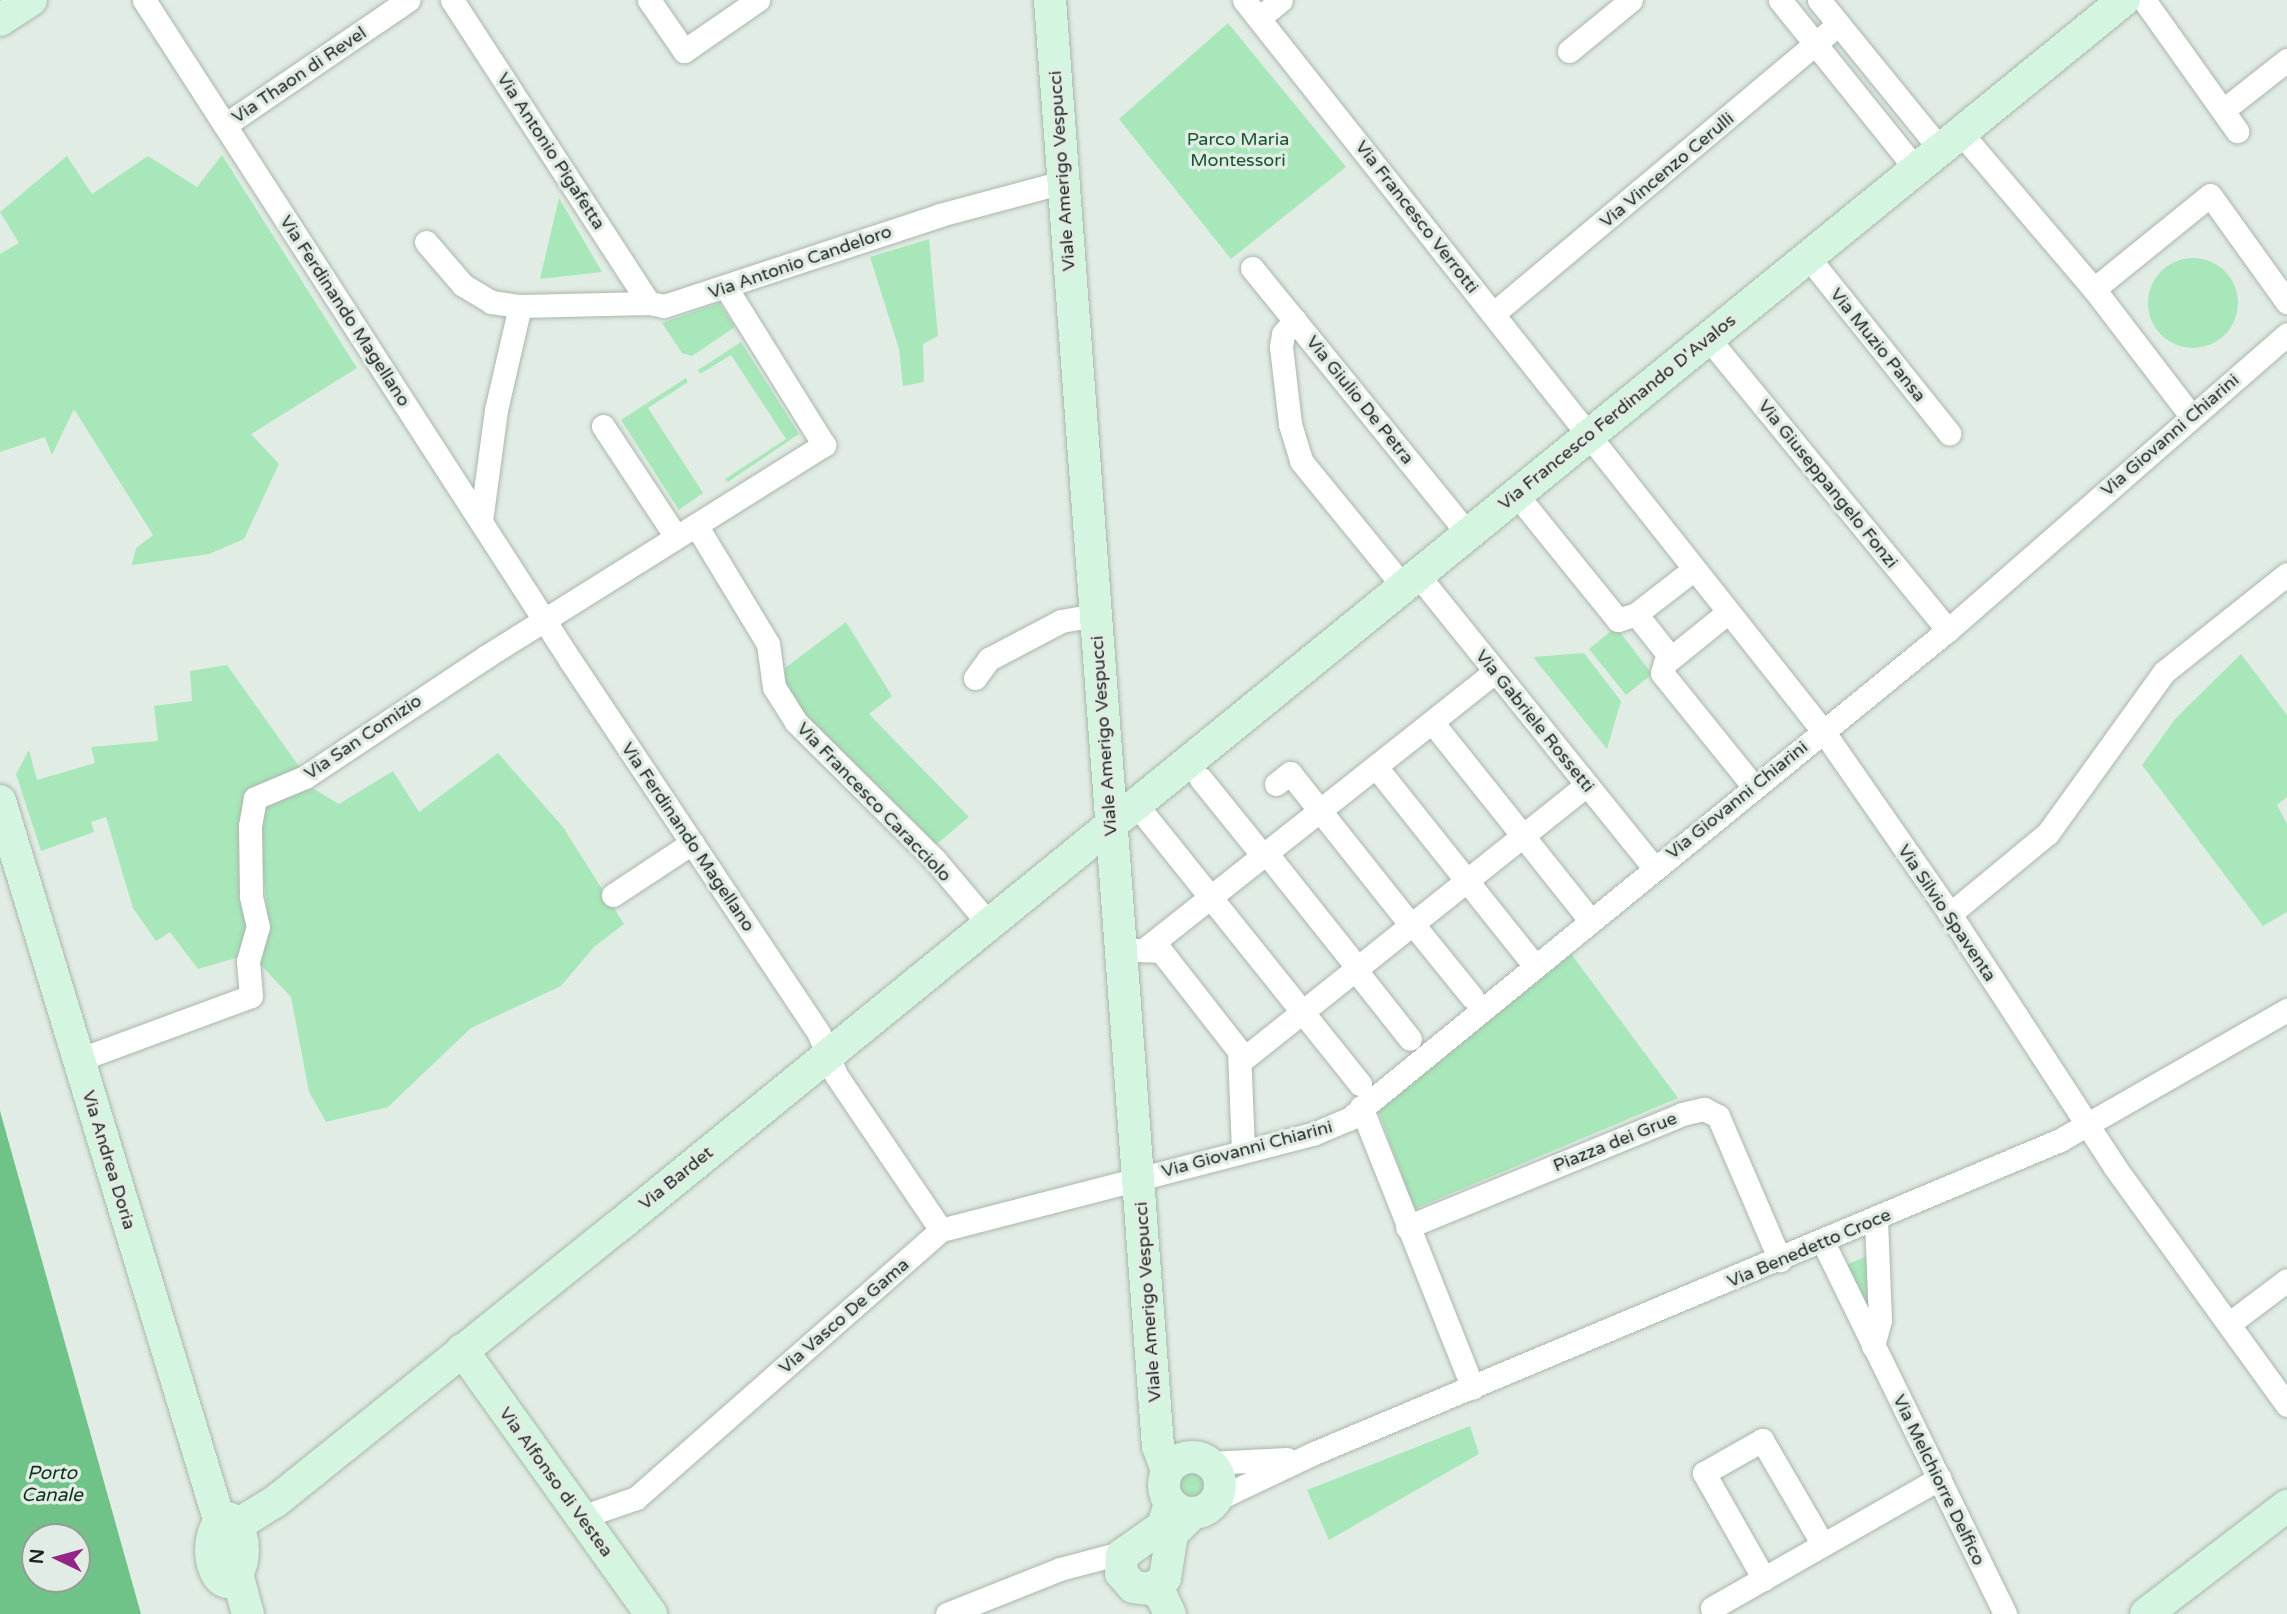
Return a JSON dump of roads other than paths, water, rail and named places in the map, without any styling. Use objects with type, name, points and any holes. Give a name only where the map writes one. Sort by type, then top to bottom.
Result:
[{"type":"street","points":[[0,20],[31,0]]},
{"type":"street","name":"Via Ferdinando Magellano","points":[[144,0],[546,621],[819,1034],[856,1107],[941,1230]]},
{"type":"street","name":"Via Thaon di Revel","points":[[225,125],[408,0]]},
{"type":"street","name":"Via Antonio Pigafetta","points":[[452,0],[649,303]]},
{"type":"street","points":[[649,0],[684,51],[758,0]]},
{"type":"street","name":"Viale Amerigo Vespucci","points":[[1050,0],[1110,824],[1132,951],[1139,1178],[1158,1446],[1167,1471]]},
{"type":"street","name":"Via Francesco Verrotti","points":[[1244,0],[1588,435]]},
{"type":"street","points":[[1259,18],[1281,0]]},
{"type":"street","points":[[1569,51],[1631,0]]},
{"type":"street","points":[[1780,0],[1916,169]]},
{"type":"street","points":[[1819,0],[2094,289],[2191,416]]},
{"type":"street","name":"Via Francesco Ferdinando D'Avalos","points":[[1110,824],[2124,0]]},
{"type":"street","points":[[2144,0],[2237,131]]},
{"type":"street","name":"Via Vincenzo Cerulli","points":[[1493,314],[1839,24]]},
{"type":"street","points":[[2231,104],[2287,60]]},
{"type":"street","name":"Via Antonio Candeloro","points":[[425,242],[463,285],[491,302],[526,306],[649,303],[664,306],[727,289],[940,215],[1063,182]]},
{"type":"street","points":[[2094,289],[2210,195],[2287,302]]},
{"type":"street","name":"Via Muzio Pansa","points":[[1808,257],[1949,433]]},
{"type":"street","name":"Via Giulio De Petra","points":[[1252,268],[1467,533]]},
{"type":"street","points":[[546,621],[675,536],[696,526],[824,445],[727,289]]},
{"type":"street","points":[[481,521],[496,410],[526,306]]},
{"type":"street","name":"Via Gabriele Rossetti","points":[[1295,320],[1283,334],[1281,347],[1290,424],[1301,461],[1496,672],[1653,867]]},
{"type":"street","name":"Via Giuseppangelo Fonzi","points":[[1708,338],[1948,630]]},
{"type":"street","name":"Via Giovanni Chiarini","points":[[1139,1178],[1328,1129],[1361,1107],[1591,921],[1653,867],[1948,630],[2191,416],[2285,341]]},
{"type":"street","points":[[603,426],[675,536]]},
{"type":"street","name":"Via Silvio Spaventa","points":[[1588,435],[1823,731],[1950,914],[2087,1125],[2287,1405]]},
{"type":"street","points":[[1516,494],[1617,619],[1636,614],[1693,570]]},
{"type":"street","name":"Via Francesco Caracciolo","points":[[696,526],[768,644],[774,687],[808,737],[935,860],[988,923]]},
{"type":"street","points":[[1950,914],[2048,833],[2164,672],[2287,575]]},
{"type":"street","points":[[1727,613],[1662,668],[1664,677],[1754,787]]},
{"type":"street","points":[[1636,614],[1671,658]]},
{"type":"street","points":[[975,678],[989,659],[1061,621],[1095,615]]},
{"type":"street","name":"Via San Comizio","points":[[78,1060],[251,996],[248,961],[258,927],[251,896],[251,804],[261,794],[305,777],[356,741],[546,621]]},
{"type":"street","points":[[1132,951],[1211,898],[1496,672]]},
{"type":"street","points":[[1432,722],[1591,921]]},
{"type":"street","points":[[1376,767],[1535,966]]},
{"type":"street","points":[[1276,785],[1290,773],[1472,997]]},
{"type":"street","points":[[1200,779],[1355,967],[1410,1039]]},
{"type":"street","points":[[1241,1060],[1587,785]]},
{"type":"street","name":"Via Andrea Doria","points":[[0,801],[78,1060],[228,1530],[248,1614]]},
{"type":"street","points":[[1135,803],[1360,1084]]},
{"type":"street","name":"Via Bardet","points":[[228,1530],[276,1501],[1110,824]]},
{"type":"street","points":[[613,895],[692,842]]},
{"type":"street","points":[[1132,951],[1161,951],[1241,1060],[1243,1152]]},
{"type":"street","name":"Via Benedetto Croce","points":[[1193,1505],[1875,1220],[2087,1125],[2287,1010]]},
{"type":"street","points":[[1361,1107],[1474,1388]]},
{"type":"street","name":"Piazza dei Grue","points":[[1407,1227],[1682,1114],[1704,1109],[1718,1116],[1780,1260]]},
{"type":"street","name":"Via Vasco De Gama","points":[[581,1517],[636,1498],[941,1230],[1139,1178]]},
{"type":"street","points":[[1873,1346],[1880,1320],[1875,1220]]},
{"type":"street","name":"Via Melchiorre Delfico","points":[[1823,1242],[2005,1614]]},
{"type":"street","points":[[2230,1323],[2287,1280]]},
{"type":"street","name":"Via Alfonso di Vestea","points":[[462,1350],[651,1614]]},
{"type":"street","points":[[1764,1579],[1704,1473],[1762,1440],[1823,1545]]},
{"type":"street","name":"Via Benedetto Croce","points":[[1209,1463],[1282,1460],[1314,1453]]},
{"type":"street","points":[[1133,1574],[1163,1526],[1193,1505],[1220,1479],[1209,1463],[1186,1457],[1167,1471],[1163,1488],[1193,1505]]},
{"type":"street","points":[[1712,1608],[1940,1478]]},
{"type":"street","points":[[947,1614],[1071,1566],[1133,1574],[1168,1570],[1172,1534],[1193,1505]]},
{"type":"street","points":[[2146,1614],[2287,1506]]},
{"type":"street","points":[[1133,1574],[1161,1595],[1170,1614]]},
{"type":"water","name":"Porto Canale","points":[[0,1111],[141,1614],[0,1614]]},
{"type":"park label","name":"Parco Maria Montessori","points":[[1238,150]]}]
